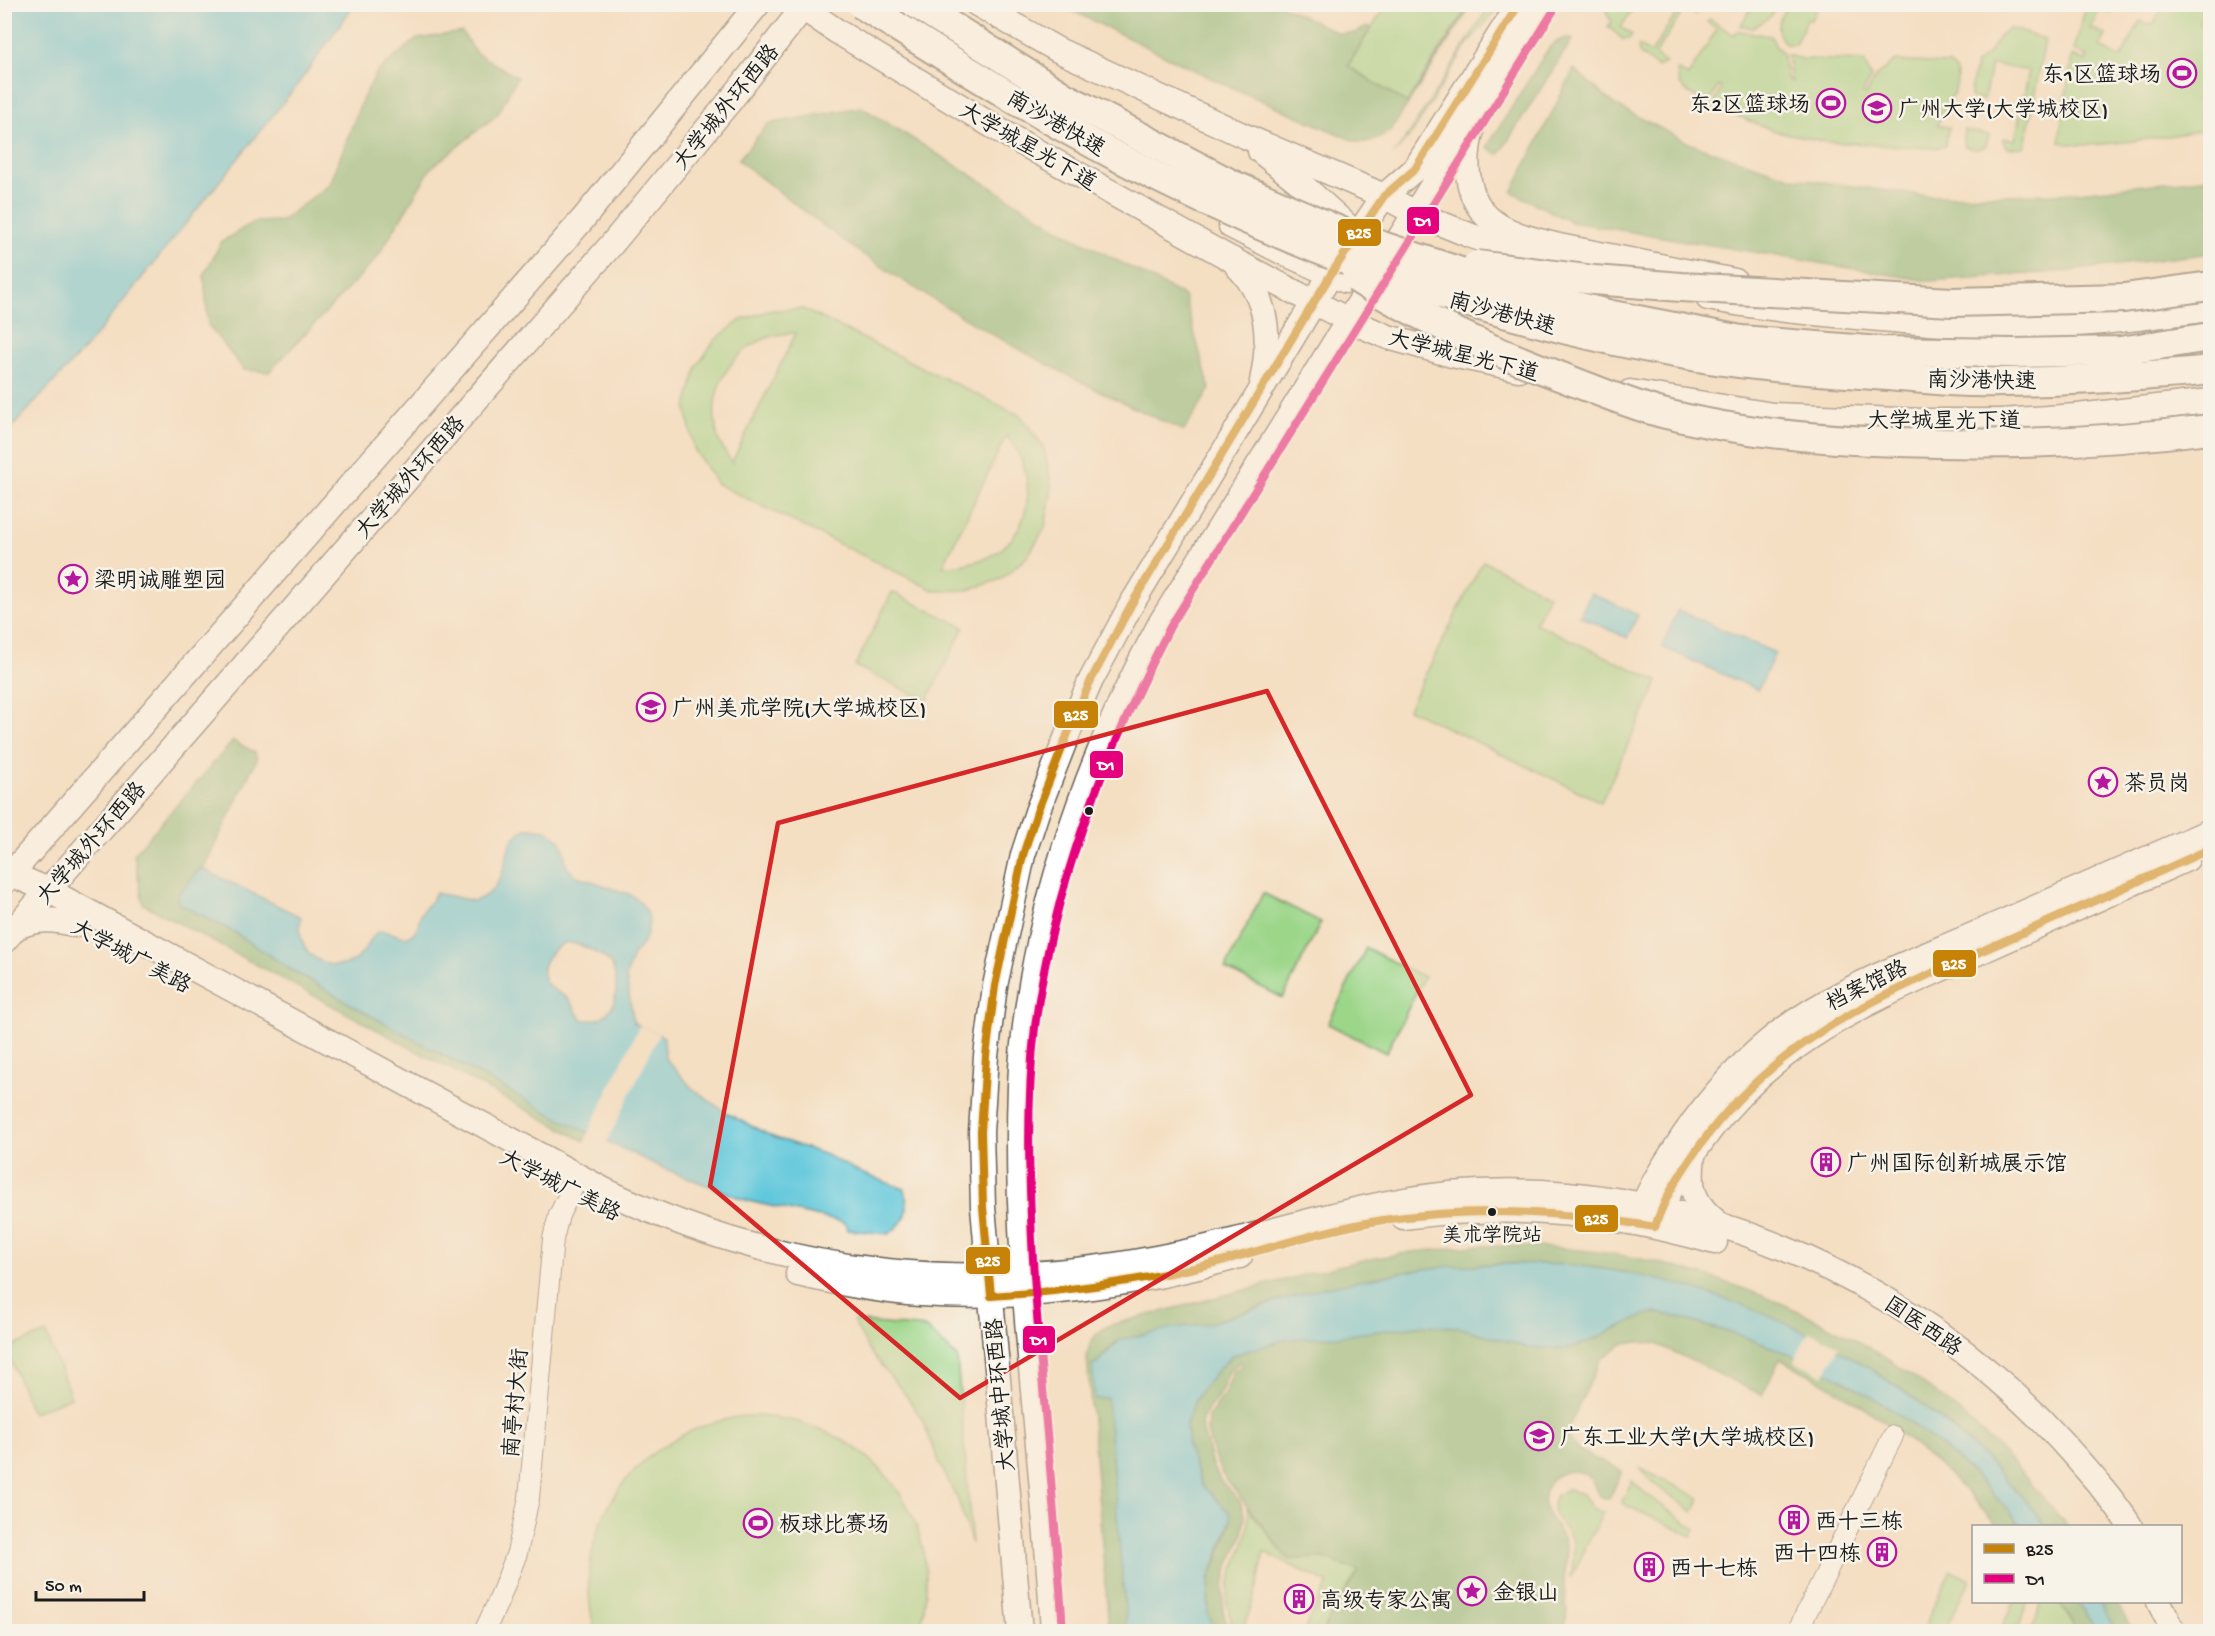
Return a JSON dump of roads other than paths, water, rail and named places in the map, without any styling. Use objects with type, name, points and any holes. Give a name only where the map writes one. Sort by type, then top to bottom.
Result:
[{"type":"highway","name":"南沙港快速","points":[[861,4],[1028,106],[1120,158],[1304,244],[1423,289],[1496,312],[1659,349],[1766,367],[1973,382],[2101,379],[2211,370]]},
{"type":"highway","name":"南沙港快速","points":[[916,4],[1066,98],[1231,184],[1349,234],[1524,294],[1612,315],[1741,340],[1880,351],[2013,353],[2120,351],[2211,337]]},
{"type":"highway","points":[[1304,244],[1379,293],[1430,321],[1622,401],[1699,421],[1812,438],[1986,445],[2102,440],[2211,429]]},
{"type":"highway","points":[[1405,255],[1594,280],[1952,302],[2124,298],[2211,286]]},
{"type":"main road","name":"大学城外环西路","points":[[7,884],[583,219],[758,4]]},
{"type":"main road","points":[[880,58],[876,40],[877,25],[884,4]]},
{"type":"main road","points":[[977,4],[1058,50],[1240,134],[1384,196],[1415,213],[1522,254],[1630,281],[1752,307],[1961,326],[2058,326],[2211,309]]},
{"type":"main road","name":"大学城中环西路","points":[[1020,1632],[983,1207],[981,1132],[986,1056],[997,975],[1023,855],[1070,728],[1112,640],[1331,274],[1384,196],[1415,169],[1519,4]]},
{"type":"main road","name":"大学城中环西路","points":[[1053,1632],[1025,1283],[1020,1135],[1020,1086],[1024,1039],[1033,973],[1043,925],[1069,839],[1115,713],[1136,669],[1181,588],[1348,320],[1368,290],[1405,255],[1415,213],[1545,4]]},
{"type":"main road","name":"大学城外环西路","points":[[11,934],[612,244],[730,101],[804,6]]},
{"type":"main road","name":"大学城星光下道","points":[[804,6],[838,32],[1004,132],[1229,258],[1348,320],[1388,337],[1452,355],[1658,398],[1773,415],[1923,421],[2001,421],[2211,401]]},
{"type":"main road","points":[[1476,114],[1469,140],[1467,174],[1469,186],[1480,210],[1498,225],[1536,240],[1739,282],[1807,299],[1862,317]]},
{"type":"main road","points":[[1004,132],[1061,142],[1096,153],[1234,228],[1331,274],[1581,382]]},
{"type":"main road","points":[[1240,134],[1300,183],[1357,235],[1452,278],[1536,307],[1644,334],[1737,354],[1789,362],[1941,369],[1969,366],[2058,326]]},
{"type":"main road","points":[[1229,258],[1249,279],[1265,314],[1268,347],[1260,395]]},
{"type":"main road","name":"档案馆路","points":[[1649,1217],[1670,1156],[1696,1118],[1732,1076],[1760,1049],[1795,1022],[1839,996],[1896,968],[2211,831]]},
{"type":"main road","name":"档案馆路","points":[[1649,1217],[1723,1113],[1749,1085],[1789,1051],[1828,1025],[1889,993],[2211,849]]},
{"type":"main road","points":[[11,934],[40,919],[80,918],[71,886],[75,859]]},
{"type":"main road","name":"大学城广美路","points":[[7,884],[42,897],[575,1184],[717,1236],[775,1253],[878,1271],[990,1286],[1155,1276],[1350,1226],[1428,1214],[1510,1210],[1649,1217]]},
{"type":"main road","points":[[7,884],[12,898],[20,908],[21,915],[11,934]]},
{"type":"main road","points":[[1694,1153],[1691,1176],[1694,1195],[1705,1214],[1727,1229]]},
{"type":"main road","name":"国医西路","points":[[1649,1217],[1727,1229],[1800,1255],[1856,1282],[1914,1316],[1964,1351],[2007,1387],[2057,1436],[2103,1489],[2129,1525]]},
{"type":"main road","name":"国医西路","points":[[1649,1217],[1782,1265],[1837,1290],[1900,1324],[1975,1377],[2010,1410],[2074,1477],[2111,1525]]},
{"type":"main road","points":[[2160,1603],[2174,1632]]},
{"type":"main road","points":[[2176,1603],[2190,1632]]},
{"type":"street","name":"南亭村大街","points":[[484,1632],[508,1578],[517,1552],[527,1508],[553,1239],[559,1215],[575,1184]]},
{"type":"street","points":[[1797,1632],[1893,1436]]},
{"type":"water","points":[[5,4],[354,5],[298,84],[88,345],[5,435]]},
{"type":"water","points":[[1591,593],[1638,615],[1627,638],[1580,616]]},
{"type":"water","points":[[1678,610],[1775,653],[1758,690],[1662,647]]},
{"type":"water","points":[[529,828],[546,830],[559,839],[564,848],[566,866],[574,875],[631,895],[645,909],[649,918],[648,931],[643,943],[633,955],[626,977],[634,1023],[664,1037],[665,1058],[692,1088],[728,1114],[773,1137],[824,1154],[861,1173],[905,1189],[907,1210],[904,1219],[896,1228],[889,1234],[848,1230],[847,1225],[842,1222],[748,1201],[665,1169],[560,1119],[359,1009],[290,969],[234,932],[178,903],[177,896],[201,868],[301,917],[301,937],[310,953],[323,962],[346,964],[361,955],[377,932],[403,936],[412,934],[417,928],[421,914],[435,893],[474,901],[488,894],[497,885],[512,842],[518,833]],"holes":[[[566,942],[599,954],[610,963],[614,971],[616,979],[614,1002],[606,1014],[599,1018],[583,1019],[570,1001],[550,987],[544,979],[544,966],[550,954],[560,945]]]},
{"type":"water","points":[[1570,1265],[1648,1277],[1714,1295],[1778,1320],[1839,1350],[1897,1386],[1951,1428],[2001,1475],[2045,1525],[2021,1525],[1955,1458],[1918,1428],[1837,1377],[1794,1356],[1676,1316],[1661,1313],[1647,1314],[1587,1342],[1566,1349],[1527,1347],[1458,1327],[1423,1325],[1341,1336],[1288,1339],[1233,1355],[1219,1368],[1196,1398],[1186,1423],[1188,1448],[1202,1485],[1229,1512],[1231,1519],[1209,1580],[1208,1616],[1217,1631],[1127,1631],[1107,1398],[1095,1399],[1092,1364],[1097,1363],[1120,1340],[1173,1328],[1207,1324],[1321,1288],[1417,1270],[1453,1266]]},
{"type":"water","points":[[2079,1603],[2101,1603],[2117,1631],[2097,1631]]},
{"type":"place","name":"东1区篮球场","points":[[2182,73]]},
{"type":"place","name":"东2区篮球场","points":[[1831,103]]},
{"type":"place","name":"广州大学(大学城校区)","points":[[1877,108]]},
{"type":"place","name":"梁明诚雕塑园","points":[[73,579]]},
{"type":"place","name":"广州美术学院(大学城校区)","points":[[651,707]]},
{"type":"place","name":"茶员岗","points":[[2103,782]]},
{"type":"place","name":"广州国际创新城展示馆","points":[[1826,1162]]},
{"type":"place","name":"美术学院站","points":[[1492,1212]]},
{"type":"place","name":"广东工业大学(大学城校区)","points":[[1539,1436]]},
{"type":"place","name":"西十三栋","points":[[1794,1520]]},
{"type":"place","name":"板球比赛场","points":[[758,1523]]},
{"type":"place","name":"西十四栋","points":[[1882,1552]]},
{"type":"place","name":"西十七栋","points":[[1649,1567]]},
{"type":"place","name":"金银山","points":[[1472,1591]]},
{"type":"place","name":"高级专家公寓","points":[[1299,1599]]}]
